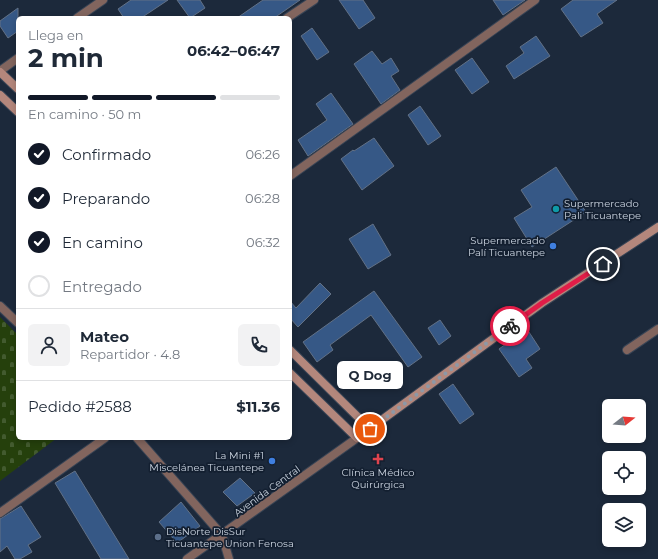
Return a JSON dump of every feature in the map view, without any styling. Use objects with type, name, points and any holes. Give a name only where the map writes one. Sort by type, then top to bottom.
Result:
[{"type":"main road","points":[[0,71],[16,87]]},
{"type":"main road","points":[[0,95],[16,110]]},
{"type":"main road","points":[[292,375],[357,438],[542,303],[658,227]]},
{"type":"main road","points":[[292,352],[370,429]]},
{"type":"street","points":[[80,16],[103,0]]},
{"type":"street","points":[[290,16],[314,0]]},
{"type":"street","points":[[292,175],[535,0]]},
{"type":"street","points":[[0,71],[16,59]]},
{"type":"street","points":[[0,306],[16,321]]},
{"type":"street","points":[[627,350],[658,329]]},
{"type":"street","name":"Avenida Central","points":[[187,559],[357,438]]},
{"type":"street","points":[[0,513],[102,440]]},
{"type":"street","points":[[139,440],[222,535],[229,559]]},
{"type":"green space","points":[[0,317],[16,333],[16,440],[54,440],[0,481]]},
{"type":"building","points":[[131,0],[168,0],[144,16],[123,16],[118,9]]},
{"type":"building","points":[[177,0],[200,0],[205,8],[193,16],[189,16]]},
{"type":"building","points":[[263,0],[300,0],[277,16],[240,16]]},
{"type":"building","points":[[339,0],[363,0],[375,18],[359,29]]},
{"type":"building","points":[[493,0],[525,0],[503,15]]},
{"type":"building","points":[[573,0],[617,0],[597,14],[603,23],[581,37],[561,9]]},
{"type":"building","points":[[18,8],[18,16],[16,16],[16,32],[8,38],[0,26],[0,21]]},
{"type":"building","points":[[312,28],[329,52],[317,60],[301,36]]},
{"type":"building","points":[[536,36],[550,56],[514,79],[506,66],[524,53],[520,47]]},
{"type":"building","points":[[372,51],[382,64],[391,58],[399,71],[391,76],[400,90],[381,104],[354,64]]},
{"type":"building","points":[[472,58],[489,82],[472,94],[455,70]]},
{"type":"building","points":[[331,93],[353,124],[308,156],[298,140],[327,120],[316,104]]},
{"type":"building","points":[[420,106],[441,136],[428,145],[408,115]]},
{"type":"building","points":[[374,138],[394,166],[362,190],[341,159]]},
{"type":"building","name":"Supermercado Pali Ticuantepe","points":[[556,167],[586,212],[532,247],[514,218],[532,207],[521,190]]},
{"type":"building","points":[[373,224],[391,255],[368,269],[349,239]]},
{"type":"building","points":[[320,283],[331,294],[298,327],[292,320],[292,303],[296,308]]},
{"type":"building","points":[[374,291],[422,357],[408,367],[371,315],[330,345],[333,350],[317,362],[303,342]]},
{"type":"building","points":[[440,320],[451,336],[439,345],[428,328]]},
{"type":"building","points":[[527,329],[540,349],[526,359],[532,368],[519,377],[499,349]]},
{"type":"building","points":[[453,384],[474,414],[460,424],[439,394]]},
{"type":"building","points":[[75,471],[129,559],[101,559],[55,483]]},
{"type":"building","points":[[240,478],[255,493],[237,506],[223,492]]},
{"type":"building","points":[[181,502],[200,526],[177,543],[159,522]]},
{"type":"building","points":[[21,506],[41,537],[28,545],[32,552],[20,559],[15,559],[7,546],[0,552],[0,519]]},
{"type":"way so far","points":[[370,429],[510,326]]},
{"type":"place","name":"Supermercado Pali Ticuantepe","points":[[556,209]]},
{"type":"place","name":"Supermercado Palí Ticuantepe","points":[[553,246]]},
{"type":"place","name":"Q Dog","points":[[370,429]]},
{"type":"place","name":"Clínica Médico Quirúrgica","points":[[378,459]]},
{"type":"place","name":"La Mini #1 Miscelánea Ticuantepe","points":[[272,461]]},
{"type":"place","name":"DisNorte DisSur Ticuantepe Union Fenosa","points":[[158,537]]},
{"type":"route","points":[[510,326],[542,303],[603,264]]}]
